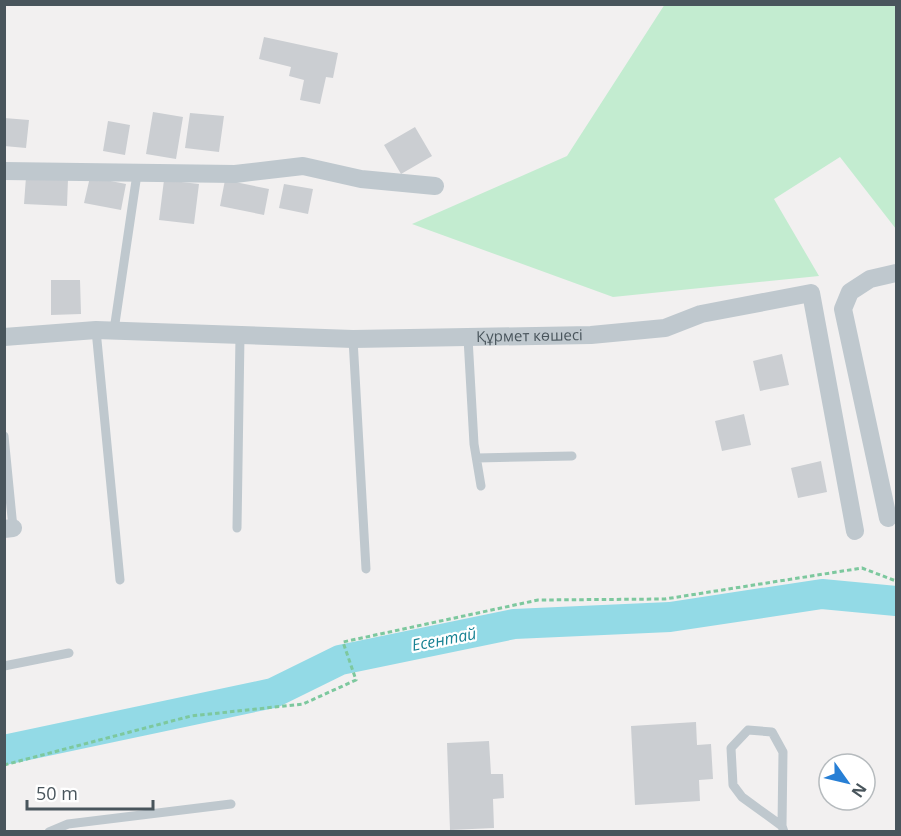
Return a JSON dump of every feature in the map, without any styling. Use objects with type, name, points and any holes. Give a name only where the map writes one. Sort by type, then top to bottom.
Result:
[{"type":"street","points":[[4,171],[235,174],[303,166],[361,179],[435,186]]},
{"type":"street","points":[[888,518],[843,309],[850,292],[870,279],[897,273]]},
{"type":"street","name":"Құрмет көшесі","points":[[4,337],[105,330],[353,339],[591,335],[665,328],[701,314],[812,293],[855,531]]},
{"type":"lane","points":[[120,580],[105,330],[137,174]]},
{"type":"lane","points":[[237,528],[240,336]]},
{"type":"lane","points":[[468,338],[481,486]]},
{"type":"lane","points":[[353,339],[366,569]]},
{"type":"lane","points":[[4,436],[9,528]]},
{"type":"lane","points":[[477,458],[572,456]]},
{"type":"lane","points":[[4,666],[69,653]]},
{"type":"lane","points":[[748,730],[772,732],[783,752],[783,829],[742,797],[733,785],[731,748],[748,730]]},
{"type":"lane","points":[[49,831],[68,824],[231,804]]},
{"type":"path","points":[[4,765],[191,716],[303,704],[356,680],[343,642],[538,600],[665,599],[862,568],[897,581]]},
{"type":"green space","points":[[665,4],[896,5],[896,229],[840,157],[774,199],[819,276],[613,297],[412,224],[567,156]]},
{"type":"building","points":[[264,37],[338,53],[333,78],[326,77],[320,104],[300,100],[304,80],[289,76],[291,67],[259,59]]},
{"type":"building","points":[[153,112],[183,117],[176,159],[146,154]]},
{"type":"building","points":[[190,113],[224,116],[219,152],[185,148]]},
{"type":"building","points":[[4,118],[29,120],[26,148],[4,146]]},
{"type":"building","points":[[108,121],[130,125],[125,155],[103,151]]},
{"type":"building","points":[[415,127],[432,156],[401,174],[384,145]]},
{"type":"building","points":[[26,177],[68,179],[67,206],[24,204]]},
{"type":"building","points":[[90,177],[126,184],[121,210],[84,203]]},
{"type":"building","points":[[164,180],[199,184],[194,224],[159,220]]},
{"type":"building","points":[[225,180],[269,189],[264,215],[220,206]]},
{"type":"building","points":[[284,184],[313,189],[308,214],[279,208]]},
{"type":"building","points":[[51,280],[80,280],[81,314],[51,315]]},
{"type":"building","points":[[782,354],[789,385],[760,391],[753,361]]},
{"type":"building","points":[[744,414],[751,445],[722,451],[715,421]]},
{"type":"building","points":[[821,461],[827,492],[798,498],[791,468]]},
{"type":"building","points":[[696,722],[697,745],[711,744],[713,779],[699,780],[700,801],[635,805],[631,726]]},
{"type":"building","points":[[489,741],[491,774],[503,774],[504,798],[493,799],[494,828],[450,830],[447,743]]},
{"type":"waterway","name":"Есентай","points":[[4,750],[273,693],[340,660],[514,624],[670,617],[822,594],[896,601]]}]
